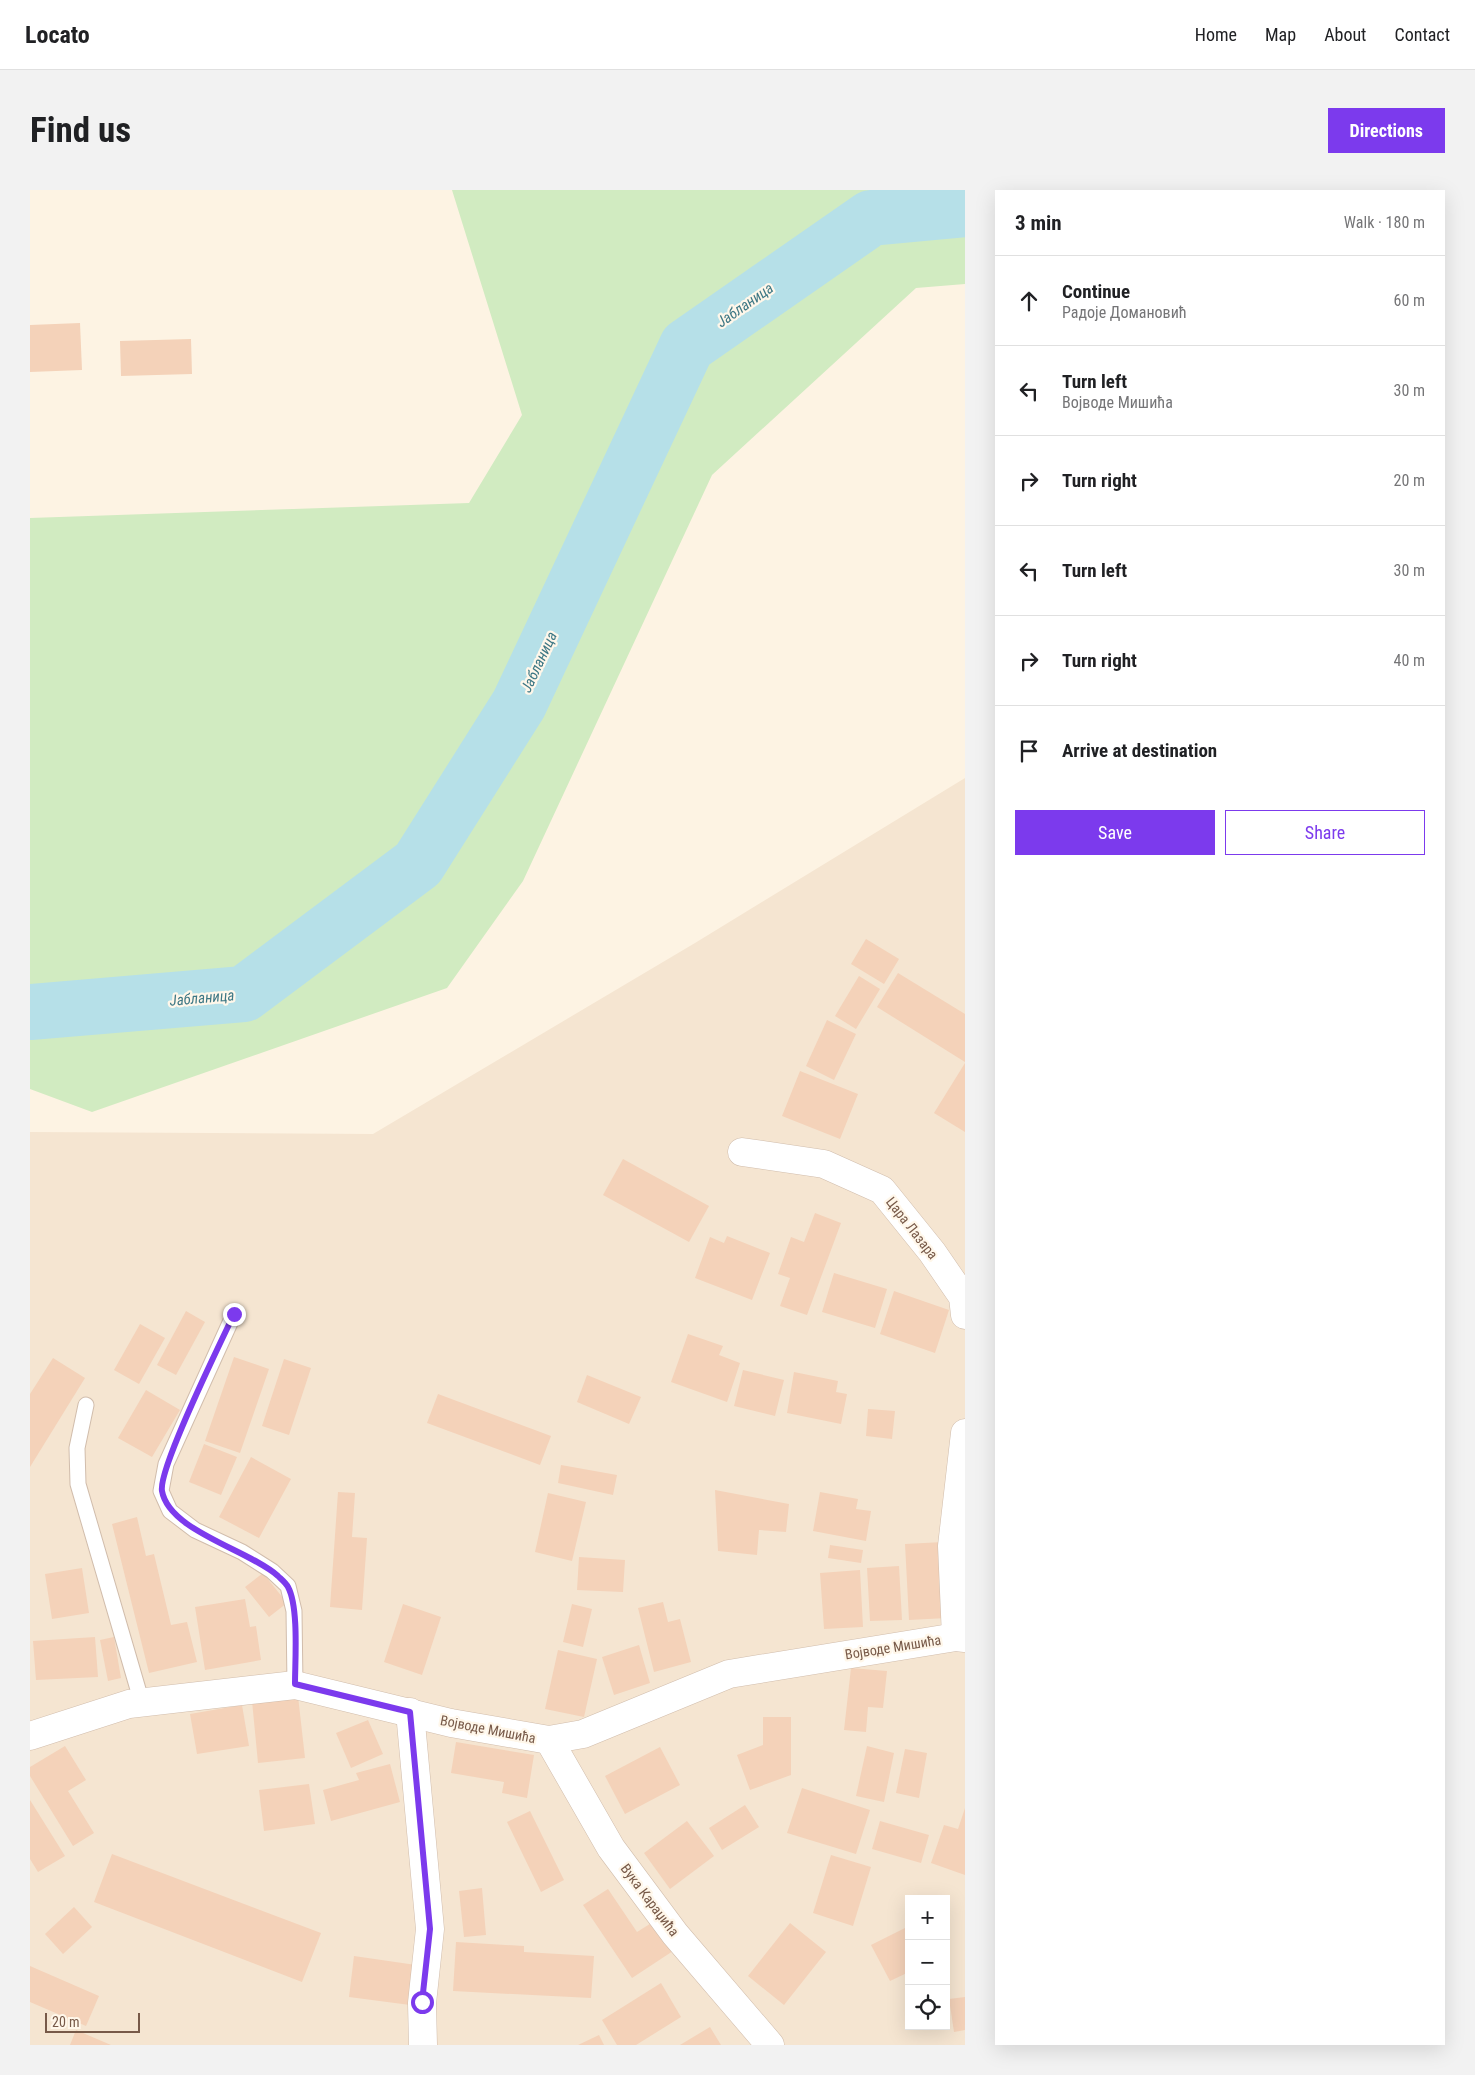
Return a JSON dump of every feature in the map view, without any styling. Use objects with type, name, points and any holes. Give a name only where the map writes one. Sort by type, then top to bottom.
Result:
[{"type":"street","name":"Цара Лазара","points":[[742,1152],[824,1164],[882,1190],[932,1252],[963,1298],[965,1315]]},
{"type":"street","points":[[961,1637],[952,1546],[965,1433]]},
{"type":"street","name":"Војводе Мишића","points":[[30,1736],[130,1704],[295,1684],[451,1723],[548,1740],[583,1734],[729,1674],[961,1637]]},
{"type":"street","points":[[410,1712],[430,1929],[422,2002],[423,2045]]},
{"type":"street","name":"Вука Караџића","points":[[548,1740],[611,1848],[675,1934],[770,2045]]},
{"type":"lane","points":[[234,1314],[166,1464],[162,1491],[170,1511],[189,1525],[242,1552],[272,1571],[288,1586],[294,1612],[295,1684]]},
{"type":"lane","points":[[86,1405],[76,1448],[78,1484],[142,1703]]},
{"type":"shaded area","points":[[965,778],[965,2045],[30,2045],[30,1132],[373,1134],[695,943]]},
{"type":"green space","points":[[452,190],[965,190],[965,284],[916,288],[712,475],[523,881],[447,988],[92,1112],[30,1089],[30,518],[469,503],[522,415]]},
{"type":"building","points":[[80,323],[82,370],[30,372],[30,325]]},
{"type":"building","points":[[191,339],[192,374],[121,376],[120,341]]},
{"type":"building","points":[[866,939],[899,959],[884,984],[851,964]]},
{"type":"building","points":[[898,973],[965,1014],[965,1062],[877,1007]]},
{"type":"building","points":[[859,976],[880,989],[856,1029],[835,1016]]},
{"type":"building","points":[[827,1020],[856,1034],[834,1080],[806,1066]]},
{"type":"building","points":[[965,1063],[965,1132],[934,1113]]},
{"type":"building","points":[[800,1071],[858,1094],[840,1139],[782,1116]]},
{"type":"building","points":[[623,1159],[709,1206],[689,1242],[603,1195]]},
{"type":"building","points":[[815,1213],[841,1223],[807,1315],[780,1306],[790,1278],[778,1274],[791,1237],[804,1242]]},
{"type":"building","points":[[727,1236],[770,1253],[752,1300],[695,1278],[710,1237],[724,1243]]},
{"type":"building","points":[[834,1273],[887,1289],[875,1328],[822,1312]]},
{"type":"building","points":[[894,1291],[949,1310],[935,1353],[880,1334]]},
{"type":"building","points":[[186,1311],[205,1322],[176,1375],[157,1365]]},
{"type":"building","points":[[140,1324],[165,1338],[139,1384],[114,1370]]},
{"type":"building","points":[[688,1334],[723,1346],[719,1355],[740,1363],[727,1402],[671,1382]]},
{"type":"building","points":[[234,1357],[269,1369],[240,1453],[205,1441]]},
{"type":"building","points":[[53,1358],[85,1378],[30,1467],[30,1394]]},
{"type":"building","points":[[284,1359],[311,1368],[289,1435],[262,1426]]},
{"type":"building","points":[[743,1370],[784,1380],[775,1416],[734,1406]]},
{"type":"building","points":[[794,1372],[838,1381],[836,1392],[847,1394],[841,1424],[787,1413]]},
{"type":"building","points":[[587,1375],[641,1397],[629,1424],[577,1402]]},
{"type":"building","points":[[146,1390],[180,1410],[152,1457],[118,1438]]},
{"type":"building","points":[[438,1394],[551,1436],[540,1465],[427,1423]]},
{"type":"building","points":[[868,1409],[895,1411],[892,1439],[866,1436]]},
{"type":"building","points":[[204,1444],[237,1457],[221,1495],[189,1482]]},
{"type":"building","points":[[251,1457],[291,1479],[259,1538],[219,1517]]},
{"type":"building","points":[[561,1465],[617,1475],[613,1495],[558,1483]]},
{"type":"building","points":[[715,1490],[789,1504],[786,1532],[759,1530],[757,1555],[718,1551]]},
{"type":"building","points":[[338,1492],[355,1493],[352,1537],[367,1538],[362,1610],[330,1607]]},
{"type":"building","points":[[820,1492],[858,1499],[856,1509],[871,1511],[866,1541],[813,1531]]},
{"type":"building","points":[[548,1493],[586,1502],[572,1561],[535,1552]]},
{"type":"building","points":[[137,1517],[146,1556],[154,1554],[171,1625],[187,1622],[197,1662],[149,1673],[112,1524]]},
{"type":"building","points":[[943,1542],[947,1618],[909,1620],[905,1544]]},
{"type":"building","points":[[830,1545],[863,1550],[861,1563],[828,1558]]},
{"type":"building","points":[[579,1557],[625,1560],[623,1592],[577,1590]]},
{"type":"building","points":[[899,1566],[902,1620],[870,1621],[867,1568]]},
{"type":"building","points":[[82,1568],[89,1613],[52,1619],[45,1574]]},
{"type":"building","points":[[860,1570],[863,1627],[824,1629],[820,1573]]},
{"type":"building","points":[[263,1573],[287,1603],[269,1617],[245,1587]]},
{"type":"building","points":[[245,1599],[250,1627],[256,1626],[261,1660],[205,1670],[195,1607]]},
{"type":"building","points":[[663,1602],[668,1622],[680,1619],[691,1662],[654,1672],[638,1608]]},
{"type":"building","points":[[403,1604],[441,1617],[422,1675],[384,1662]]},
{"type":"building","points":[[572,1604],[592,1609],[583,1647],[563,1642]]},
{"type":"building","points":[[95,1637],[98,1677],[36,1680],[33,1641]]},
{"type":"building","points":[[114,1637],[121,1678],[108,1681],[100,1640]]},
{"type":"building","points":[[639,1645],[650,1683],[614,1695],[602,1657]]},
{"type":"building","points":[[558,1650],[597,1659],[584,1717],[545,1709]]},
{"type":"building","points":[[851,1668],[887,1671],[883,1708],[868,1707],[866,1732],[844,1730]]},
{"type":"building","points":[[298,1696],[305,1758],[258,1763],[252,1701]]},
{"type":"building","points":[[242,1705],[249,1746],[197,1754],[190,1714]]},
{"type":"building","points":[[763,1717],[791,1717],[791,1775],[750,1790],[737,1755],[763,1745]]},
{"type":"building","points":[[368,1720],[383,1754],[351,1768],[336,1733]]},
{"type":"building","points":[[456,1742],[534,1755],[527,1798],[502,1793],[504,1782],[451,1773]]},
{"type":"building","points":[[65,1746],[86,1780],[68,1791],[94,1833],[73,1846],[30,1776],[30,1767]]},
{"type":"building","points":[[867,1746],[894,1753],[884,1802],[856,1796]]},
{"type":"building","points":[[660,1747],[680,1785],[625,1814],[605,1776]]},
{"type":"building","points":[[905,1749],[927,1753],[919,1798],[896,1793]]},
{"type":"building","points":[[390,1764],[400,1802],[331,1821],[323,1790],[359,1780],[356,1773]]},
{"type":"building","points":[[309,1784],[315,1824],[264,1831],[259,1790]]},
{"type":"building","points":[[802,1788],[870,1810],[856,1854],[787,1833]]},
{"type":"building","points":[[30,1800],[65,1856],[38,1872],[30,1859]]},
{"type":"building","points":[[745,1805],[759,1827],[722,1850],[709,1828]]},
{"type":"building","points":[[965,1808],[965,1875],[931,1863],[944,1825],[958,1829]]},
{"type":"building","points":[[530,1811],[564,1880],[541,1892],[507,1822]]},
{"type":"building","points":[[687,1821],[714,1856],[670,1889],[644,1853]]},
{"type":"building","points":[[880,1821],[929,1835],[921,1863],[872,1849]]},
{"type":"building","points":[[112,1854],[321,1933],[302,1982],[94,1902]]},
{"type":"building","points":[[831,1855],[871,1867],[853,1926],[813,1913]]},
{"type":"building","points":[[482,1888],[486,1935],[464,1937],[459,1891]]},
{"type":"building","points":[[608,1889],[637,1932],[653,1922],[673,1951],[632,1978],[583,1905]]},
{"type":"building","points":[[74,1907],[92,1927],[63,1954],[45,1934]]},
{"type":"building","points":[[790,1923],[826,1952],[784,2005],[748,1976]]},
{"type":"building","points":[[905,1928],[905,1974],[890,1981],[871,1945]]},
{"type":"building","points":[[456,1942],[524,1946],[524,1952],[594,1956],[591,1998],[453,1991]]},
{"type":"building","points":[[354,1956],[416,1965],[410,2005],[349,1997]]},
{"type":"building","points":[[30,1966],[99,1996],[86,2026],[30,2002]]},
{"type":"building","points":[[661,1983],[681,2017],[636,2045],[617,2045],[602,2020]]},
{"type":"building","points":[[965,1997],[965,2030],[954,2032],[950,1999]]},
{"type":"building","points":[[710,2027],[721,2045],[680,2045]]},
{"type":"building","points":[[76,2030],[111,2045],[70,2045]]},
{"type":"building","points":[[599,2035],[604,2045],[578,2045]]},
{"type":"waterway","name":"Јабланица","points":[[30,1012],[244,994],[418,864],[519,704],[687,346],[871,218],[965,209]]},
{"type":"route","points":[[234,1314],[166,1464],[162,1491],[170,1511],[195,1530],[242,1552],[272,1571],[288,1586],[294,1612],[295,1684],[410,1712],[430,1929],[422,2002]]}]
